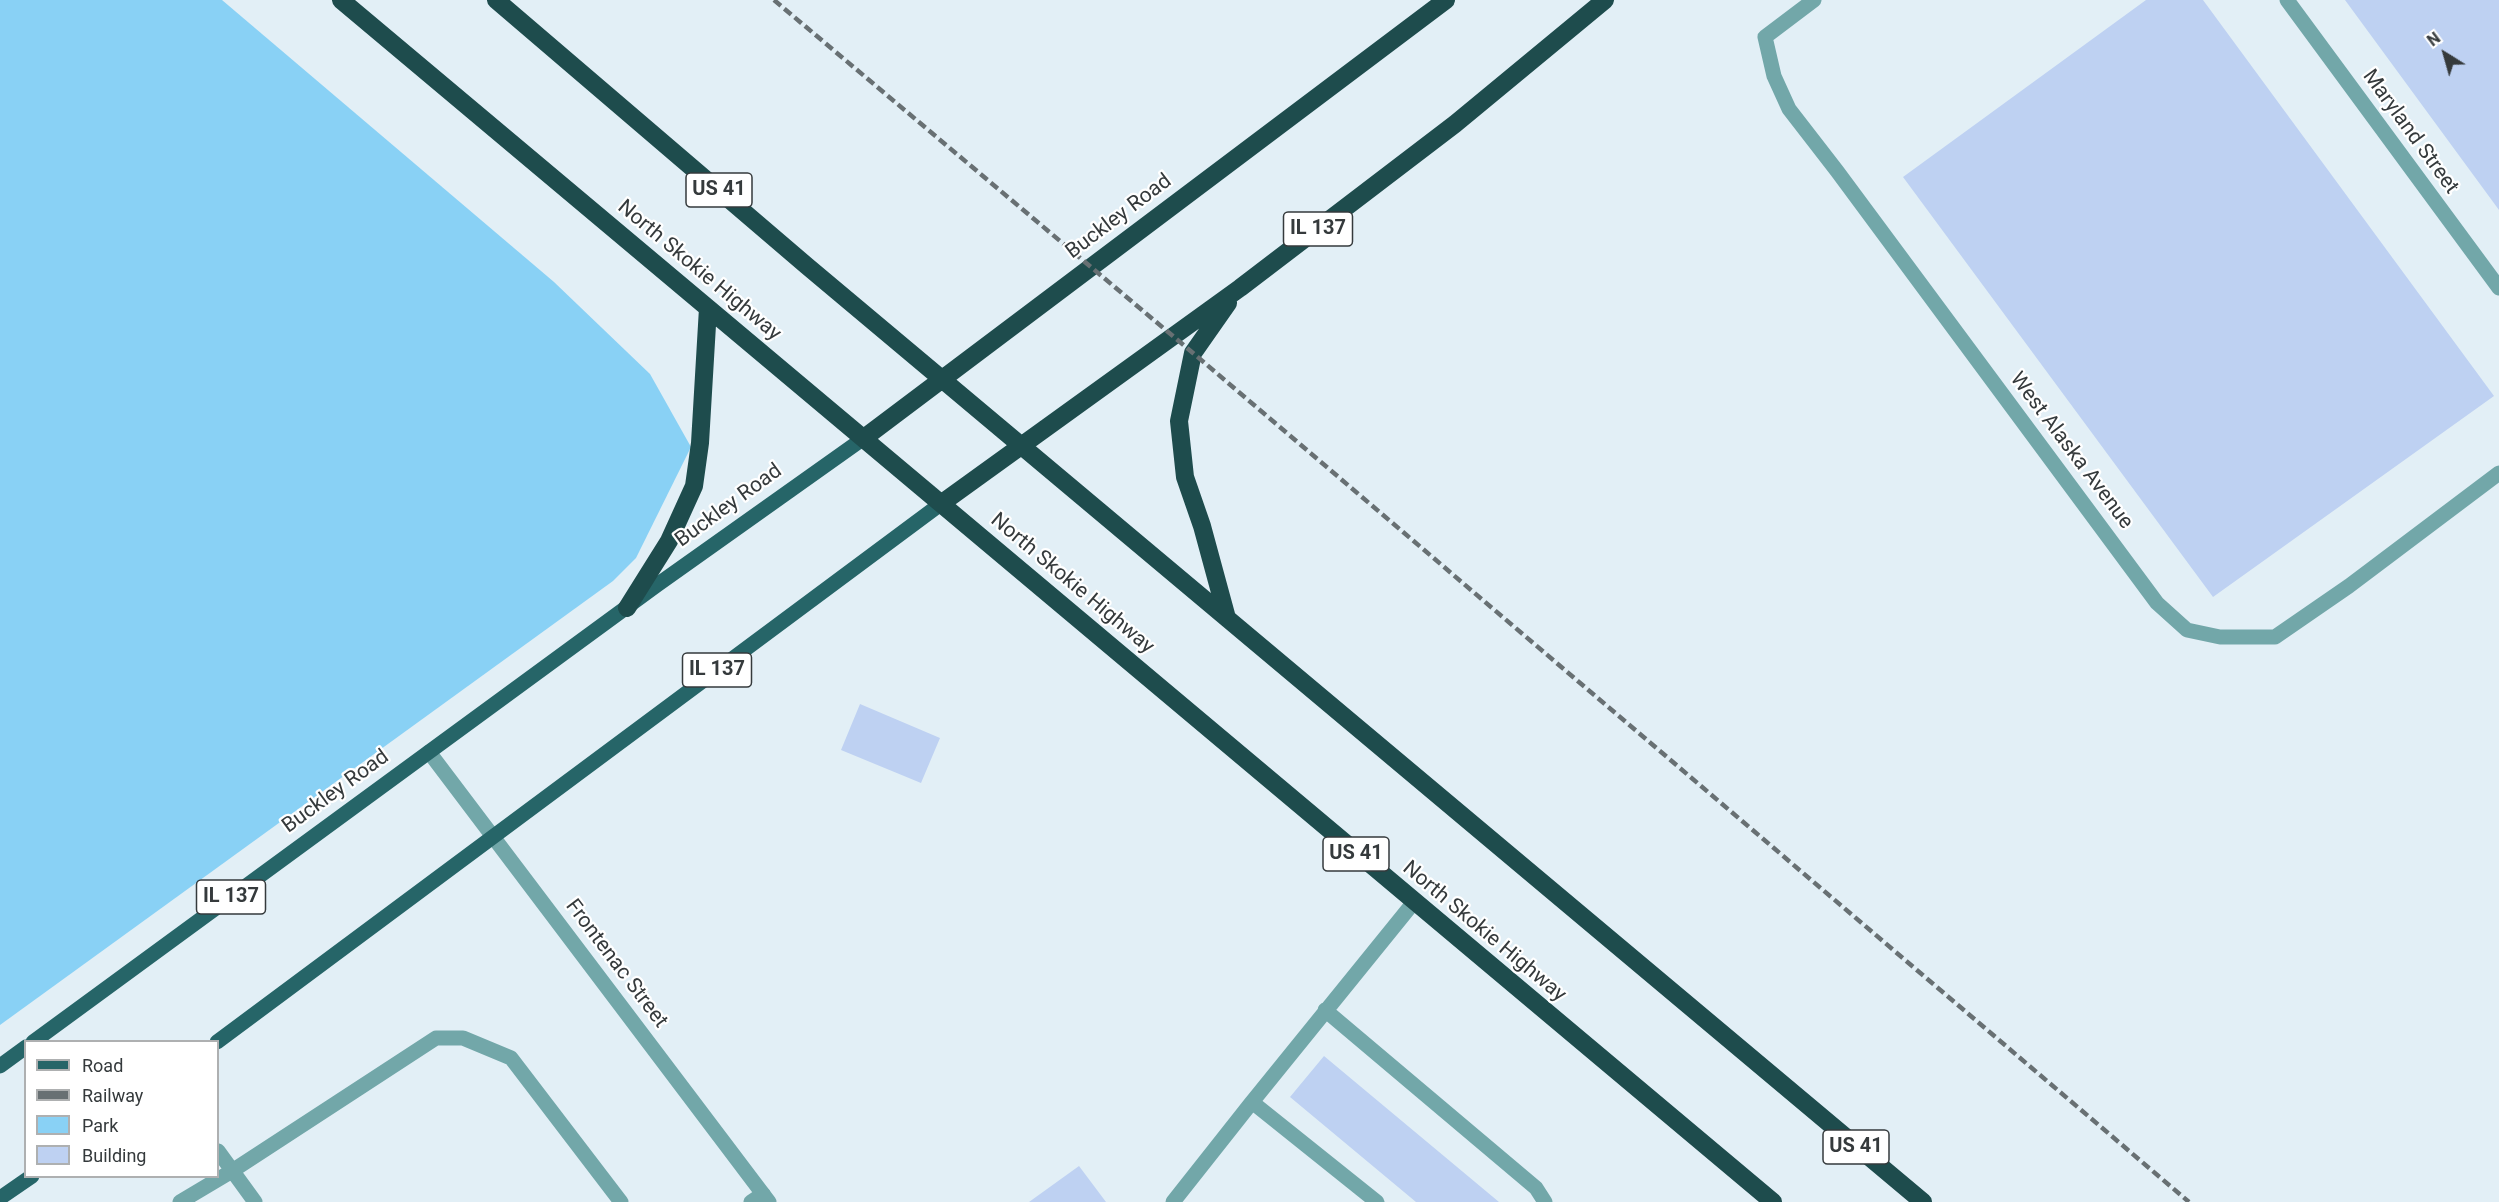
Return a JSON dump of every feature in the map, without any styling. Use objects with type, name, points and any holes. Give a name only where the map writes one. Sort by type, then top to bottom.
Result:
[{"type":"highway","name":"North Skokie Highway","points":[[341,0],[1773,1202]]},
{"type":"highway","name":"US 41","points":[[496,0],[1021,446],[1923,1202]]},
{"type":"highway","name":"Buckley Road","points":[[864,438],[1446,0]]},
{"type":"highway","name":"IL 137","points":[[942,503],[1240,288],[1455,124],[1605,0]]},
{"type":"highway","points":[[1227,618],[1202,526],[1185,477],[1179,421],[1193,353],[1208,328],[1240,288]]},
{"type":"highway","points":[[627,608],[669,541],[694,486],[700,443],[708,308]]},
{"type":"main road","name":"Buckley Road","points":[[34,1040],[864,438]]},
{"type":"main road","name":"IL 137","points":[[218,1040],[494,838],[942,503]]},
{"type":"main road","points":[[0,1066],[24,1048]]},
{"type":"main road","points":[[0,1198],[29,1178]]},
{"type":"street","name":"West Alaska Avenue","points":[[1814,0],[1765,37],[1774,76],[1789,109],[2157,603],[2187,630],[2220,637],[2274,637],[2349,586],[2499,473]]},
{"type":"street","name":"Maryland Street","points":[[2287,0],[2499,288]]},
{"type":"street","name":"Frontenac Street","points":[[429,752],[761,1199]]},
{"type":"street","points":[[1173,1202],[1414,902]]},
{"type":"street","points":[[1325,1010],[1536,1188],[1545,1202]]},
{"type":"street","points":[[180,1202],[232,1171],[436,1038],[463,1038],[511,1058],[621,1202]]},
{"type":"street","points":[[1252,1102],[1377,1202]]},
{"type":"street","points":[[219,1152],[255,1202]]},
{"type":"green space","points":[[0,0],[222,0],[554,282],[650,374],[691,447],[636,558],[613,581],[0,1025]]},
{"type":"building","points":[[2146,0],[2203,0],[2494,396],[2213,597],[1903,177]]},
{"type":"building","points":[[2345,0],[2499,0],[2499,210]]},
{"type":"building","points":[[860,704],[940,738],[921,783],[841,750]]},
{"type":"building","points":[[1324,1056],[1499,1202],[1416,1202],[1290,1097]]},
{"type":"building","points":[[1079,1166],[1106,1202],[1029,1202]]},
{"type":"railway","points":[[774,0],[1193,353],[2189,1202]]}]
